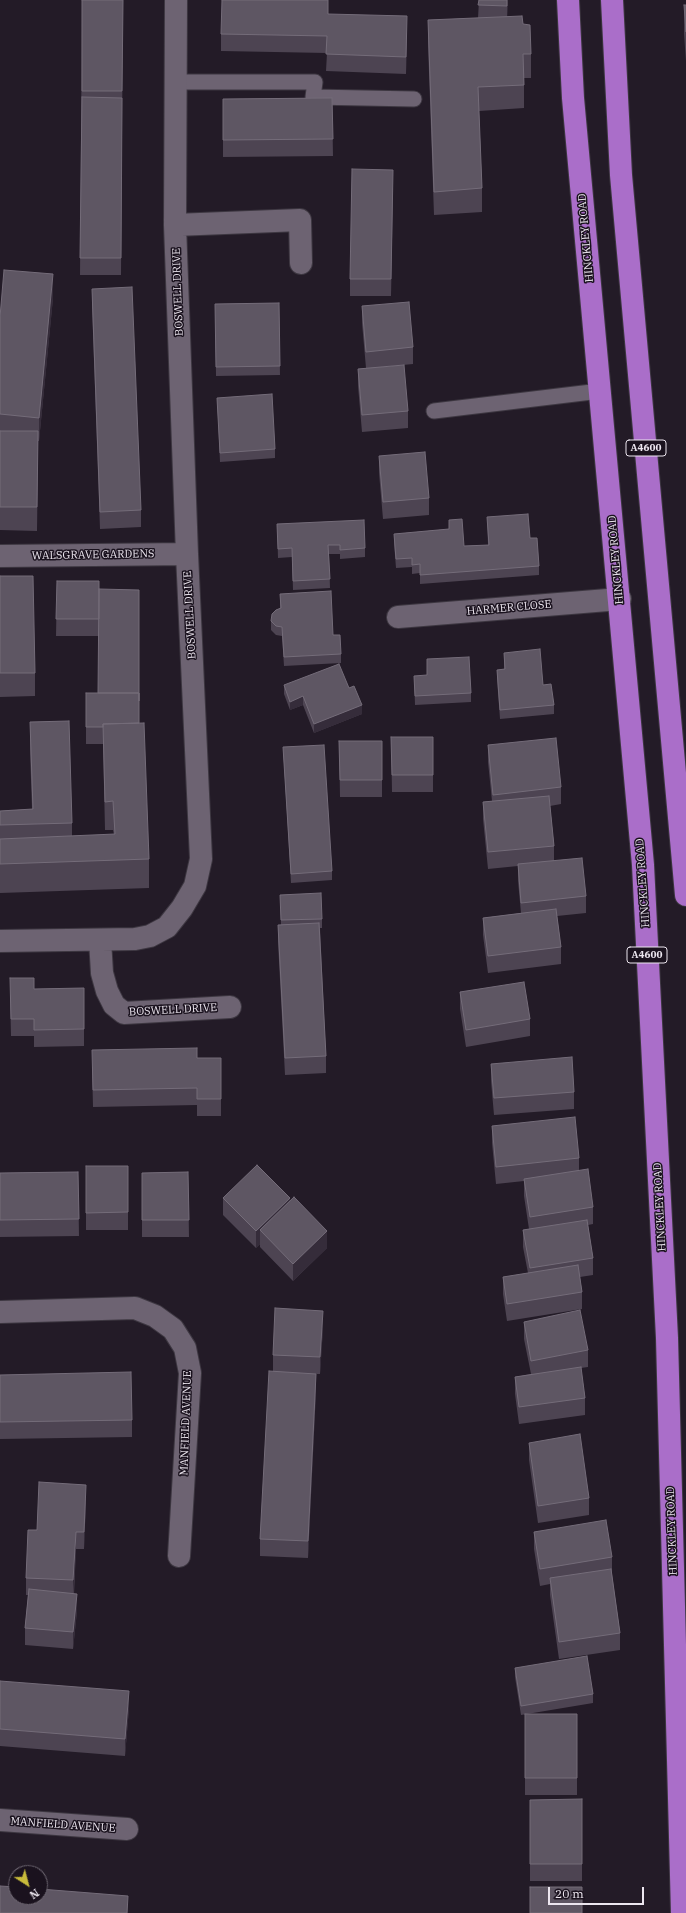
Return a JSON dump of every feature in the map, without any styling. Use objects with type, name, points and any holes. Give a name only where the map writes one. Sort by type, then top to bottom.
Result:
[{"type":"highway","name":"HINCKLEY ROAD","points":[[568,0],[573,98],[620,599],[643,864],[666,1338],[682,1913]]},
{"type":"highway","name":"A4600","points":[[612,0],[621,175],[686,895]]},
{"type":"street","name":"BOSWELL DRIVE","points":[[0,941],[135,939],[150,936],[167,927],[182,908],[195,886],[201,859],[187,554],[175,225],[176,0]]},
{"type":"street","points":[[175,225],[300,220],[301,263]]},
{"type":"street","name":"WALSGRAVE GARDENS","points":[[0,556],[187,554]]},
{"type":"street","name":"HARMER CLOSE","points":[[398,618],[620,599]]},
{"type":"street","name":"BOSWELL DRIVE","points":[[100,940],[102,973],[107,991],[114,1005],[124,1013],[230,1007]]},
{"type":"street","name":"MANFIELD AVENUE","points":[[0,1312],[134,1308],[155,1316],[173,1329],[185,1348],[190,1373],[179,1556]]},
{"type":"street","name":"MANFIELD AVENUE","points":[[0,1820],[127,1829]]},
{"type":"lane","points":[[176,82],[315,82],[313,97],[414,99]]},
{"type":"lane","points":[[434,411],[600,391]]},
{"type":"building","points":[[82,0],[123,0],[122,91],[82,91]]},
{"type":"building","points":[[222,0],[328,0],[328,14],[407,16],[406,57],[326,54],[327,36],[221,34]]},
{"type":"building","points":[[479,0],[507,0],[507,6],[478,5]]},
{"type":"building","points":[[684,5],[686,5],[686,32]]},
{"type":"building","points":[[522,16],[523,24],[530,25],[531,54],[523,54],[524,85],[478,87],[482,188],[434,192],[428,20]]},
{"type":"building","points":[[82,97],[122,98],[121,258],[80,258]]},
{"type":"building","points":[[332,98],[333,139],[223,140],[223,99]]},
{"type":"building","points":[[352,169],[393,170],[391,279],[350,279]]},
{"type":"building","points":[[4,270],[53,274],[39,418],[0,414],[0,317]]},
{"type":"building","points":[[132,287],[141,510],[100,512],[92,289]]},
{"type":"building","points":[[409,302],[413,347],[366,352],[362,306]]},
{"type":"building","points":[[279,303],[280,366],[216,367],[215,304]]},
{"type":"building","points":[[404,365],[408,411],[362,415],[358,369]]},
{"type":"building","points":[[272,394],[275,449],[220,453],[217,398]]},
{"type":"building","points":[[0,431],[38,431],[37,507],[0,507]]},
{"type":"building","points":[[425,452],[429,498],[383,502],[379,456]]},
{"type":"building","points":[[528,514],[530,538],[537,538],[539,566],[420,575],[420,564],[412,565],[412,558],[396,559],[394,534],[449,529],[449,520],[462,519],[464,546],[489,545],[487,517]]},
{"type":"building","points":[[364,520],[365,548],[340,550],[340,545],[328,545],[330,579],[293,581],[292,548],[278,549],[277,524]]},
{"type":"building","points":[[0,576],[33,576],[35,673],[0,673]]},
{"type":"building","points":[[57,581],[99,581],[99,619],[56,619]]},
{"type":"building","points":[[99,589],[139,590],[139,693],[98,693]]},
{"type":"building","points":[[331,591],[333,635],[340,635],[341,654],[284,657],[282,627],[276,626],[271,621],[272,614],[281,608],[280,594]]},
{"type":"building","points":[[540,649],[543,685],[551,684],[554,705],[500,710],[497,670],[505,669],[504,653]]},
{"type":"building","points":[[469,657],[471,693],[415,696],[414,676],[427,675],[427,659]]},
{"type":"building","points":[[339,664],[349,688],[354,686],[362,705],[314,724],[303,696],[290,702],[284,685]]},
{"type":"building","points":[[86,693],[139,693],[139,723],[103,724],[103,727],[86,727]]},
{"type":"building","points":[[69,721],[72,823],[0,825],[0,811],[33,809],[30,722]]},
{"type":"building","points":[[144,723],[149,859],[0,864],[0,839],[115,834],[113,801],[105,802],[103,724]]},
{"type":"building","points":[[391,737],[433,737],[433,775],[392,775]]},
{"type":"building","points":[[556,738],[561,787],[493,795],[488,745]]},
{"type":"building","points":[[339,741],[382,741],[382,780],[340,780]]},
{"type":"building","points":[[324,745],[332,871],[291,874],[283,747]]},
{"type":"building","points":[[549,796],[554,846],[488,852],[483,802]]},
{"type":"building","points":[[582,858],[586,896],[521,903],[518,864]]},
{"type":"building","points":[[321,893],[322,919],[281,920],[280,895]]},
{"type":"building","points":[[556,909],[561,947],[488,956],[483,918]]},
{"type":"building","points":[[319,923],[326,1056],[285,1058],[278,925]]},
{"type":"building","points":[[10,978],[34,978],[34,989],[84,988],[84,1029],[34,1030],[34,1019],[11,1019]]},
{"type":"building","points":[[524,982],[530,1019],[466,1030],[460,992]]},
{"type":"building","points":[[197,1048],[197,1058],[221,1058],[221,1099],[197,1099],[197,1088],[93,1090],[92,1050]]},
{"type":"building","points":[[572,1057],[574,1092],[494,1098],[491,1064]]},
{"type":"building","points":[[575,1117],[579,1158],[496,1167],[492,1126]]},
{"type":"building","points":[[257,1165],[290,1198],[256,1231],[223,1198]]},
{"type":"building","points":[[86,1166],[128,1166],[128,1212],[86,1213]]},
{"type":"building","points":[[588,1169],[593,1207],[530,1217],[524,1179]]},
{"type":"building","points":[[78,1172],[79,1219],[0,1220],[0,1173]]},
{"type":"building","points":[[188,1172],[189,1220],[142,1220],[142,1173]]},
{"type":"building","points":[[294,1197],[327,1231],[293,1264],[260,1230]]},
{"type":"building","points":[[587,1220],[593,1258],[530,1268],[523,1230]]},
{"type":"building","points":[[578,1265],[582,1292],[507,1304],[503,1277]]},
{"type":"building","points":[[275,1308],[323,1311],[320,1357],[273,1355]]},
{"type":"building","points":[[580,1310],[588,1350],[531,1361],[524,1322]]},
{"type":"building","points":[[581,1367],[585,1398],[519,1407],[515,1377]]},
{"type":"building","points":[[269,1371],[316,1374],[308,1541],[260,1539]]},
{"type":"building","points":[[131,1372],[132,1420],[0,1422],[0,1375]]},
{"type":"building","points":[[580,1434],[589,1498],[538,1506],[529,1443]]},
{"type":"building","points":[[39,1482],[86,1485],[84,1532],[76,1532],[73,1580],[26,1578],[28,1530],[37,1530]]},
{"type":"building","points":[[606,1520],[612,1557],[540,1569],[534,1532]]},
{"type":"building","points":[[611,1569],[620,1633],[559,1642],[550,1578]]},
{"type":"building","points":[[29,1589],[77,1594],[73,1632],[25,1628]]},
{"type":"building","points":[[587,1656],[593,1694],[521,1706],[515,1668]]},
{"type":"building","points":[[0,1681],[129,1691],[125,1739],[0,1729]]},
{"type":"building","points":[[525,1714],[577,1714],[577,1778],[525,1778]]},
{"type":"building","points":[[582,1799],[582,1864],[530,1864],[530,1800]]},
{"type":"building","points":[[0,1886],[8,1886],[8,1905],[48,1905],[48,1890],[128,1896],[127,1913],[0,1913]]},
{"type":"building","points":[[530,1887],[582,1887],[582,1913],[530,1913]]}]
